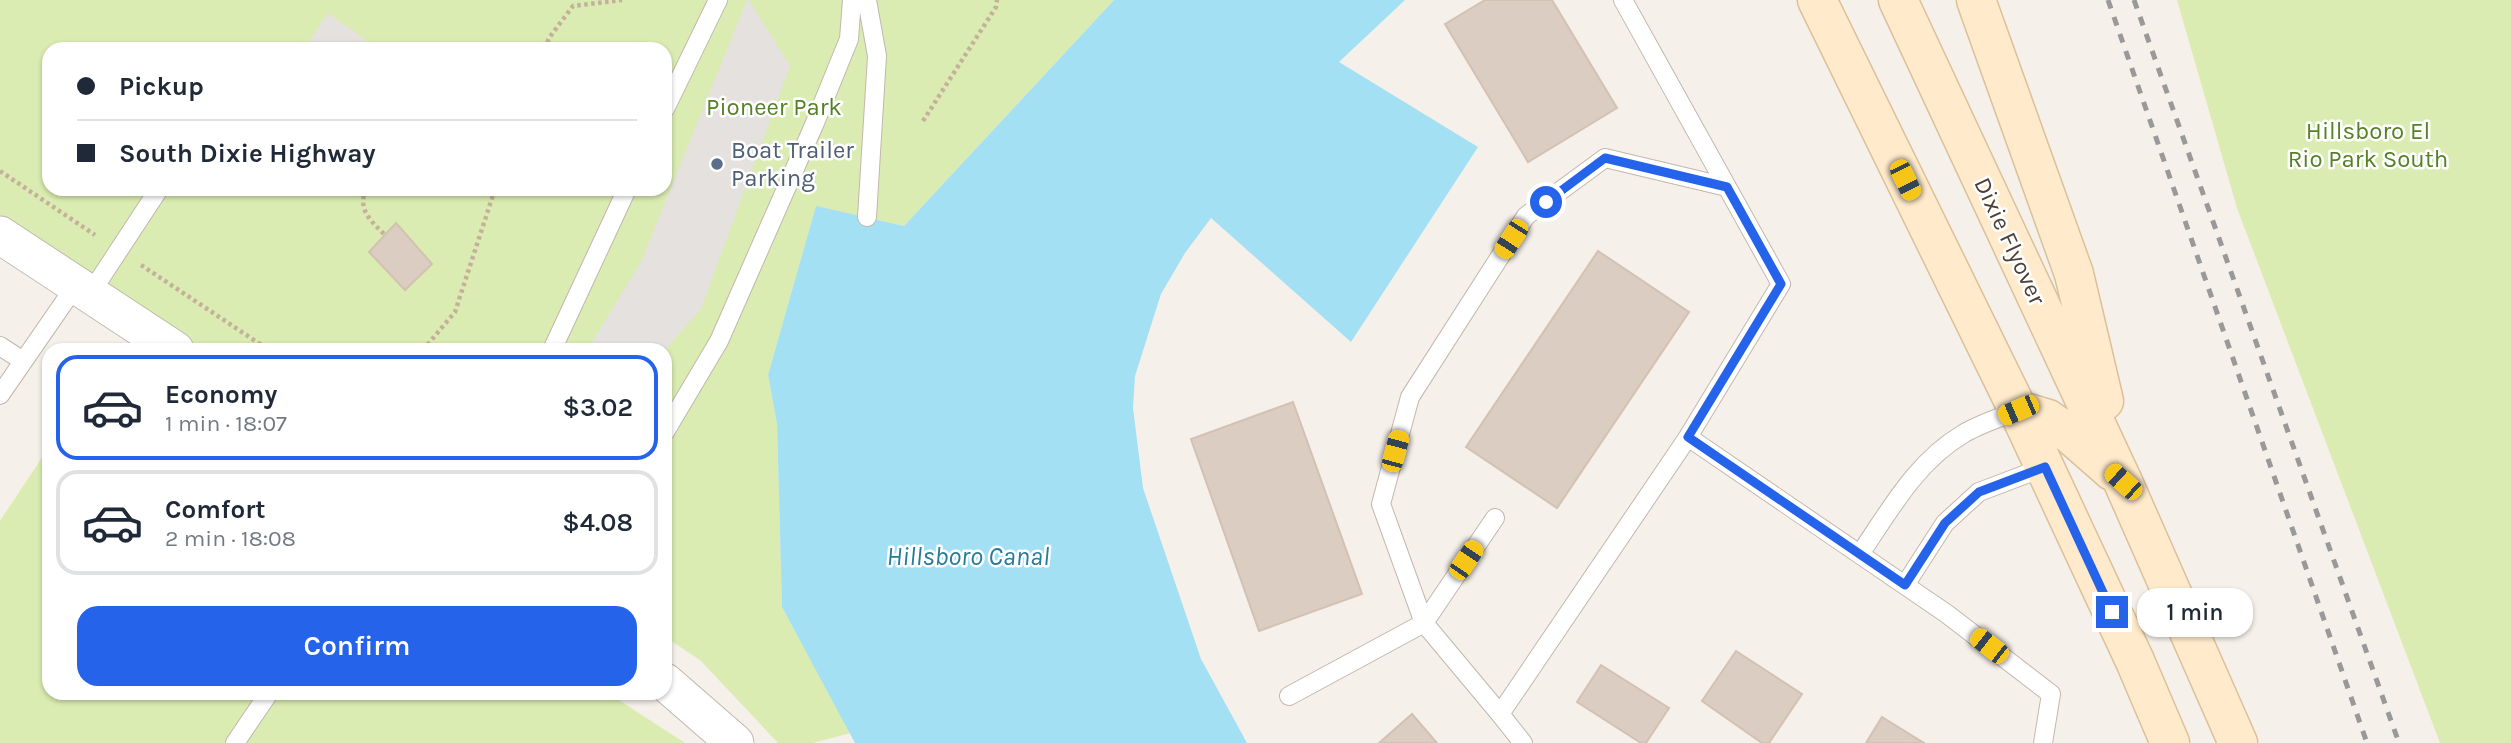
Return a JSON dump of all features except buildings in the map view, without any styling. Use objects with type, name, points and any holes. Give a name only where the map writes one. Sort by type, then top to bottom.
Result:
[{"type":"main road","points":[[1816,0],[2018,410],[2135,661],[2170,743]]},
{"type":"main road","name":"Dixie Flyover","points":[[1898,0],[2123,482]]},
{"type":"main road","points":[[1976,0],[2074,274],[2123,482],[2238,743]]},
{"type":"main road","points":[[2018,410],[2048,419],[2071,435],[2123,482]]},
{"type":"street","points":[[0,235],[164,343]]},
{"type":"street","points":[[672,688],[735,743]]},
{"type":"lane","points":[[672,95],[718,0]]},
{"type":"lane","points":[[672,420],[719,341],[814,125],[849,39],[852,0]]},
{"type":"lane","points":[[866,217],[877,56],[867,0]]},
{"type":"lane","points":[[1500,714],[1688,437],[1781,284],[1623,0]]},
{"type":"lane","points":[[1523,743],[1424,623],[1381,504],[1410,397],[1526,216],[1605,158],[1727,187]]},
{"type":"lane","points":[[0,396],[23,361],[83,289],[154,196]]},
{"type":"lane","points":[[555,343],[624,196]]},
{"type":"lane","points":[[0,346],[23,361]]},
{"type":"lane","points":[[1860,554],[1914,476],[1936,453],[1965,432],[2018,410]]},
{"type":"lane","points":[[1688,437],[1947,614],[2051,694],[2043,743]]},
{"type":"lane","points":[[1905,585],[1945,523],[1979,492],[2045,467]]},
{"type":"lane","points":[[1289,696],[1424,623],[1495,518]]},
{"type":"lane","points":[[235,743],[264,700]]},
{"type":"path","points":[[548,42],[573,6],[622,0]]},
{"type":"path","points":[[923,121],[998,0]]},
{"type":"path","points":[[363,196],[362,208],[385,235]]},
{"type":"path","points":[[429,343],[454,312],[493,196]]},
{"type":"green space","name":"Pioneer Park","points":[[0,0],[1114,0],[904,226],[816,207],[768,375],[777,424],[782,607],[851,733],[812,743],[778,743],[700,660],[672,642],[672,343],[193,343],[0,225]]},
{"type":"green space","name":"Hillsboro El Rio Park South","points":[[2177,0],[2511,0],[2511,743],[2440,743],[2237,208]]},
{"type":"green space","points":[[42,458],[42,700],[619,700],[685,743],[0,743],[0,521]]},
{"type":"shaded area","name":"Boat Trailer Parking","points":[[749,0],[790,66],[701,309],[671,343],[591,343],[641,262],[668,196],[672,196],[672,185]]},
{"type":"shaded area","points":[[328,13],[368,42],[309,42]]},
{"type":"water","name":"Hillsboro Canal","points":[[1114,0],[1405,0],[1339,62],[1478,147],[1351,342],[1211,218],[1185,253],[1161,294],[1135,376],[1133,408],[1143,488],[1201,659],[1247,743],[855,743],[782,607],[777,424],[768,375],[816,206],[904,226]]},
{"type":"railway","points":[[2108,0],[2367,743]]},
{"type":"railway","points":[[2134,0],[2399,743]]},
{"type":"place","name":"Boat Trailer Parking","points":[[717,164]]},
{"type":"route","points":[[1546,202],[1605,158],[1727,187],[1781,284],[1688,437],[1905,585],[1945,523],[1979,492],[2045,467],[2112,612]]}]
